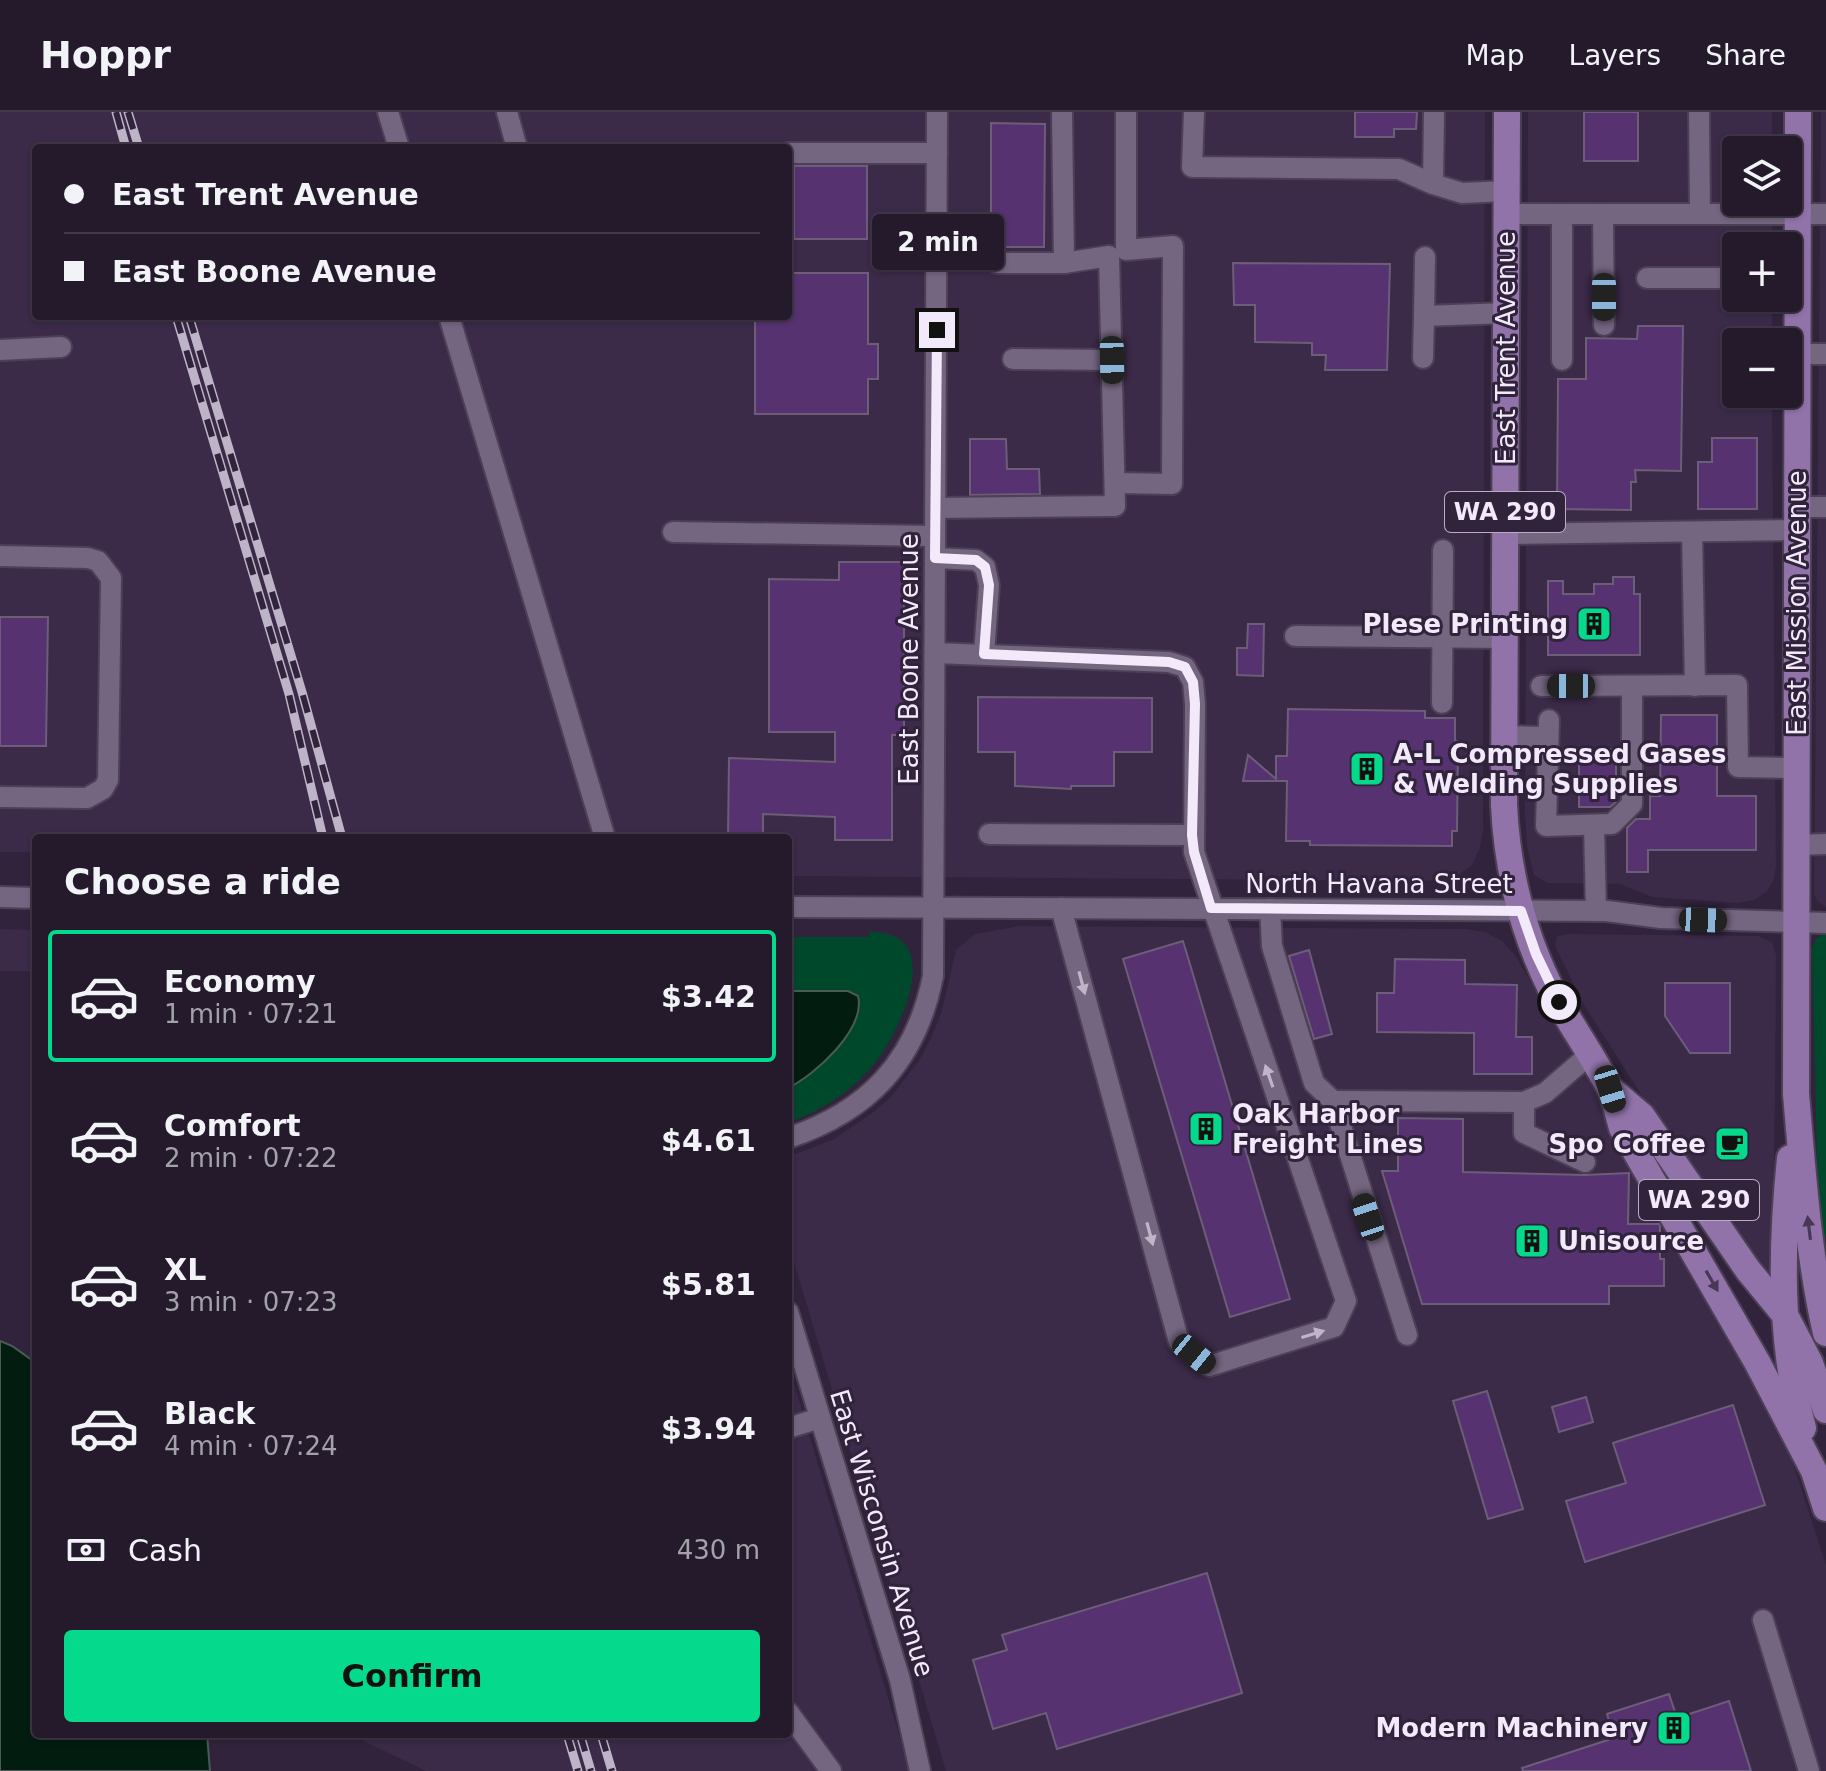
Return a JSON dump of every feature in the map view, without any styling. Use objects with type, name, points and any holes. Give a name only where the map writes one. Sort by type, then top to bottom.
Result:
[{"type":"main road","name":"East Trent Avenue","points":[[1507,112],[1504,736],[1509,859],[1521,911],[1549,984],[1610,1089],[1622,1128],[1757,1362],[1814,1471],[1826,1508]]},
{"type":"main road","name":"East Mission Avenue","points":[[1798,112],[1798,136]]},
{"type":"main road","name":"East Mission Avenue","points":[[1797,408],[1796,1094],[1817,1296],[1826,1333]]},
{"type":"main road","name":"East Trent Avenue","points":[[1610,1089],[1642,1116],[1748,1270],[1785,1315],[1810,1363],[1826,1410]]},
{"type":"main road","name":"East Mission Avenue","points":[[1796,1094],[1786,1192],[1787,1360],[1814,1471]]},
{"type":"street","points":[[388,112],[398,144]]},
{"type":"street","points":[[507,112],[516,144]]},
{"type":"street","name":"East Boone Avenue","points":[[792,1137],[825,1125],[861,1102],[896,1067],[910,1046],[929,998],[933,976],[937,112]]},
{"type":"street","points":[[1062,112],[1064,263]]},
{"type":"street","points":[[936,508],[1115,506],[1112,360],[1126,112]]},
{"type":"street","points":[[1194,112],[1192,167],[1399,169],[1462,193],[1562,214],[1722,214]]},
{"type":"street","points":[[1433,184],[1434,112]]},
{"type":"street","points":[[1699,112],[1700,214]]},
{"type":"street","points":[[792,153],[937,153]]},
{"type":"street","points":[[1562,214],[1562,360]]},
{"type":"street","points":[[1603,214],[1604,325]]},
{"type":"street","points":[[1802,214],[1826,214]]},
{"type":"street","points":[[998,263],[1064,263],[1173,246],[1172,484],[1116,483]]},
{"type":"street","points":[[1423,358],[1425,257]]},
{"type":"street","points":[[1647,278],[1722,278]]},
{"type":"street","points":[[1424,316],[1507,313]]},
{"type":"street","points":[[450,320],[604,834]]},
{"type":"street","points":[[0,350],[61,347]]},
{"type":"street","points":[[1802,354],[1826,354]]},
{"type":"street","points":[[1013,359],[1112,360]]},
{"type":"street","points":[[1505,534],[1692,532],[1797,519],[1826,507]]},
{"type":"street","points":[[673,532],[935,536]]},
{"type":"street","points":[[1692,532],[1695,686]]},
{"type":"street","points":[[1442,703],[1443,550]]},
{"type":"street","points":[[0,556],[88,558],[98,561],[111,578],[108,780],[103,789],[87,798],[0,797]]},
{"type":"street","points":[[935,558],[976,560],[985,567],[989,585],[984,654]]},
{"type":"street","points":[[1295,636],[1505,638]]},
{"type":"street","points":[[935,653],[1169,662],[1185,667],[1193,682],[1195,704],[1194,852],[1346,1301],[1334,1327],[1209,1366],[1179,1342],[1061,908]]},
{"type":"street","points":[[1541,686],[1737,685],[1738,767],[1796,768]]},
{"type":"street","points":[[1504,736],[1548,728],[1546,826],[1612,824],[1632,804],[1632,686]]},
{"type":"street","points":[[588,778],[592,834]]},
{"type":"street","points":[[1594,825],[1596,911]]},
{"type":"street","points":[[989,834],[1192,835]]},
{"type":"street","points":[[1796,845],[1826,844]]},
{"type":"street","points":[[0,897],[32,898]]},
{"type":"street","name":"North Havana Street","points":[[792,907],[1596,911],[1661,918],[1826,923]]},
{"type":"street","points":[[1270,909],[1272,946],[1314,1083],[1333,1101],[1407,1335]]},
{"type":"street","points":[[1333,1101],[1524,1102],[1545,1093],[1589,1055]]},
{"type":"street","points":[[1524,1102],[1524,1133],[1585,1162]]},
{"type":"street","name":"East Wisconsin Avenue","points":[[792,1325],[900,1680],[920,1771]]},
{"type":"street","points":[[792,1427],[820,1418]]},
{"type":"street","points":[[1763,1620],[1809,1771]]},
{"type":"street","points":[[792,1717],[831,1771]]},
{"type":"shaded area","points":[[0,112],[1485,112],[1483,831],[1472,865],[1457,876],[1439,881],[792,876],[792,834],[32,834],[32,852],[0,852]]},
{"type":"shaded area","points":[[1528,112],[1772,112],[1772,136],[1722,136],[1722,216],[1772,216],[1772,232],[1722,232],[1722,312],[1772,312],[1772,328],[1722,328],[1722,408],[1772,408],[1774,880],[1766,892],[1754,900],[1738,903],[1652,897],[1620,884],[1547,883],[1534,875],[1527,846]]},
{"type":"shaded area","points":[[1821,112],[1826,112],[1826,907],[1818,902],[1814,894]]},
{"type":"shaded area","points":[[1020,926],[1466,929],[1485,932],[1502,941],[1515,955],[1651,1189],[1785,1438],[1826,1565],[1826,1771],[946,1771],[792,1255],[792,1155],[834,1139],[891,1097],[920,1059],[931,1038],[942,1010],[956,950],[975,934]]},
{"type":"shaded area","points":[[0,929],[32,930],[32,971],[0,971]]},
{"type":"shaded area","points":[[1557,936],[1758,936],[1772,942],[1776,955],[1775,1100],[1772,1274],[1769,1280],[1662,1127],[1584,1005],[1555,946]]},
{"type":"shaded area","points":[[792,991],[848,991],[858,996],[858,1009],[846,1036],[824,1062],[792,1086]]},
{"type":"shaded area","points":[[0,1341],[32,1360],[32,1738],[207,1738],[210,1771],[0,1771]]},
{"type":"shaded area","points":[[792,1377],[910,1771],[426,1771],[357,1738],[792,1738]]},
{"type":"green space","points":[[869,932],[894,936],[908,948],[913,966],[904,1011],[882,1053],[853,1086],[833,1101],[792,1121],[792,937],[869,937]]},
{"type":"green space","points":[[1826,933],[1826,1237],[1819,1236],[1812,949]]},
{"type":"building","points":[[1355,112],[1417,112],[1416,129],[1394,129],[1394,137],[1355,137]]},
{"type":"building","points":[[1584,112],[1638,112],[1638,161],[1584,161]]},
{"type":"building","points":[[991,123],[1045,124],[1044,247],[991,247]]},
{"type":"building","points":[[794,166],[867,166],[867,239],[794,239]]},
{"type":"building","points":[[1233,263],[1390,264],[1387,370],[1325,370],[1326,355],[1312,355],[1312,343],[1255,342],[1255,305],[1234,305]]},
{"type":"building","points":[[792,273],[868,273],[868,344],[878,344],[878,379],[868,379],[868,414],[755,414],[755,320],[792,320]]},
{"type":"building","points":[[1638,326],[1683,326],[1681,471],[1635,470],[1636,482],[1631,482],[1631,510],[1557,509],[1558,379],[1586,379],[1586,338],[1637,339]]},
{"type":"building","points":[[1712,438],[1757,438],[1757,509],[1698,509],[1698,462],[1712,462]]},
{"type":"building","points":[[970,439],[1006,439],[1007,469],[1039,469],[1040,494],[970,495]]},
{"type":"building","points":[[839,562],[904,562],[904,735],[892,735],[892,840],[835,840],[835,817],[763,814],[763,834],[728,834],[729,758],[835,762],[835,732],[769,732],[769,579],[839,580]]},
{"type":"building","name":"Plese Printing","points":[[1613,577],[1634,577],[1634,594],[1640,594],[1640,655],[1548,655],[1548,581],[1563,581],[1563,594],[1594,594],[1594,584],[1613,584]]},
{"type":"building","points":[[0,617],[48,617],[46,746],[0,746]]},
{"type":"building","points":[[1248,624],[1264,624],[1263,676],[1237,675],[1237,648],[1247,648]]},
{"type":"building","points":[[978,697],[1152,698],[1152,752],[1114,752],[1114,786],[1071,786],[1071,789],[1015,786],[1015,752],[978,752]]},
{"type":"building","name":"A-L Compressed Gases & Welding Supplies","points":[[1288,709],[1425,711],[1425,718],[1455,718],[1455,741],[1458,741],[1457,831],[1452,831],[1452,846],[1310,845],[1310,841],[1286,841],[1287,781],[1243,781],[1248,755],[1276,779],[1276,756],[1287,756]]},
{"type":"building","points":[[1661,715],[1717,715],[1717,796],[1756,796],[1756,850],[1648,850],[1648,872],[1627,872],[1627,828],[1636,819],[1650,819],[1650,796],[1660,796]]},
{"type":"building","points":[[1579,749],[1616,749],[1616,802],[1610,807],[1579,807]]},
{"type":"building","name":"Oak Harbor Freight Lines","points":[[1183,941],[1290,1299],[1230,1317],[1123,959]]},
{"type":"building","points":[[1309,950],[1332,1034],[1314,1039],[1289,956]]},
{"type":"building","points":[[1395,959],[1465,960],[1465,984],[1517,985],[1516,1037],[1532,1037],[1532,1074],[1474,1074],[1474,1033],[1377,1032],[1377,993],[1394,993]]},
{"type":"building","points":[[1665,983],[1730,983],[1730,1053],[1690,1053],[1665,1016]]},
{"type":"building","name":"Unisource","points":[[1398,1118],[1463,1119],[1463,1172],[1629,1173],[1628,1224],[1659,1224],[1664,1286],[1609,1286],[1609,1304],[1422,1304],[1382,1171],[1398,1171]]},
{"type":"building","points":[[1487,1391],[1523,1509],[1488,1519],[1453,1401]]},
{"type":"building","points":[[1586,1397],[1593,1422],[1559,1432],[1552,1407]]},
{"type":"building","points":[[1733,1405],[1765,1505],[1585,1562],[1566,1501],[1626,1483],[1613,1443]]},
{"type":"building","points":[[1207,1573],[1242,1693],[1057,1749],[1046,1713],[993,1729],[973,1660],[1007,1650],[1002,1635]]},
{"type":"building","name":"Modern Machinery","points":[[1669,1694],[1677,1718],[1729,1701],[1751,1771],[1523,1771],[1522,1768],[1614,1738],[1607,1714]]},
{"type":"railway","points":[[116,112],[125,144]]},
{"type":"railway","points":[[128,112],[138,144]]},
{"type":"railway","points":[[177,320],[289,694],[322,834]]},
{"type":"railway","points":[[190,320],[302,692],[341,834]]},
{"type":"railway","points":[[568,1738],[578,1771]]},
{"type":"railway","points":[[581,1738],[591,1771]]},
{"type":"railway","points":[[602,1738],[612,1771]]},
{"type":"place","name":"Plese Printing","points":[[1594,624]]},
{"type":"place","name":"A-L Compressed Gases & Welding Supplies","points":[[1367,769]]},
{"type":"place","name":"Oak Harbor Freight Lines","points":[[1206,1129]]},
{"type":"place","name":"Spo Coffee","points":[[1732,1144]]},
{"type":"place","name":"Unisource","points":[[1532,1241]]},
{"type":"place","name":"Modern Machinery","points":[[1674,1728]]},
{"type":"route","points":[[937,330],[935,558],[976,560],[985,567],[989,585],[984,654],[1169,662],[1185,667],[1193,682],[1195,704],[1192,835],[1211,908],[1521,911],[1536,954],[1559,1002]]}]
